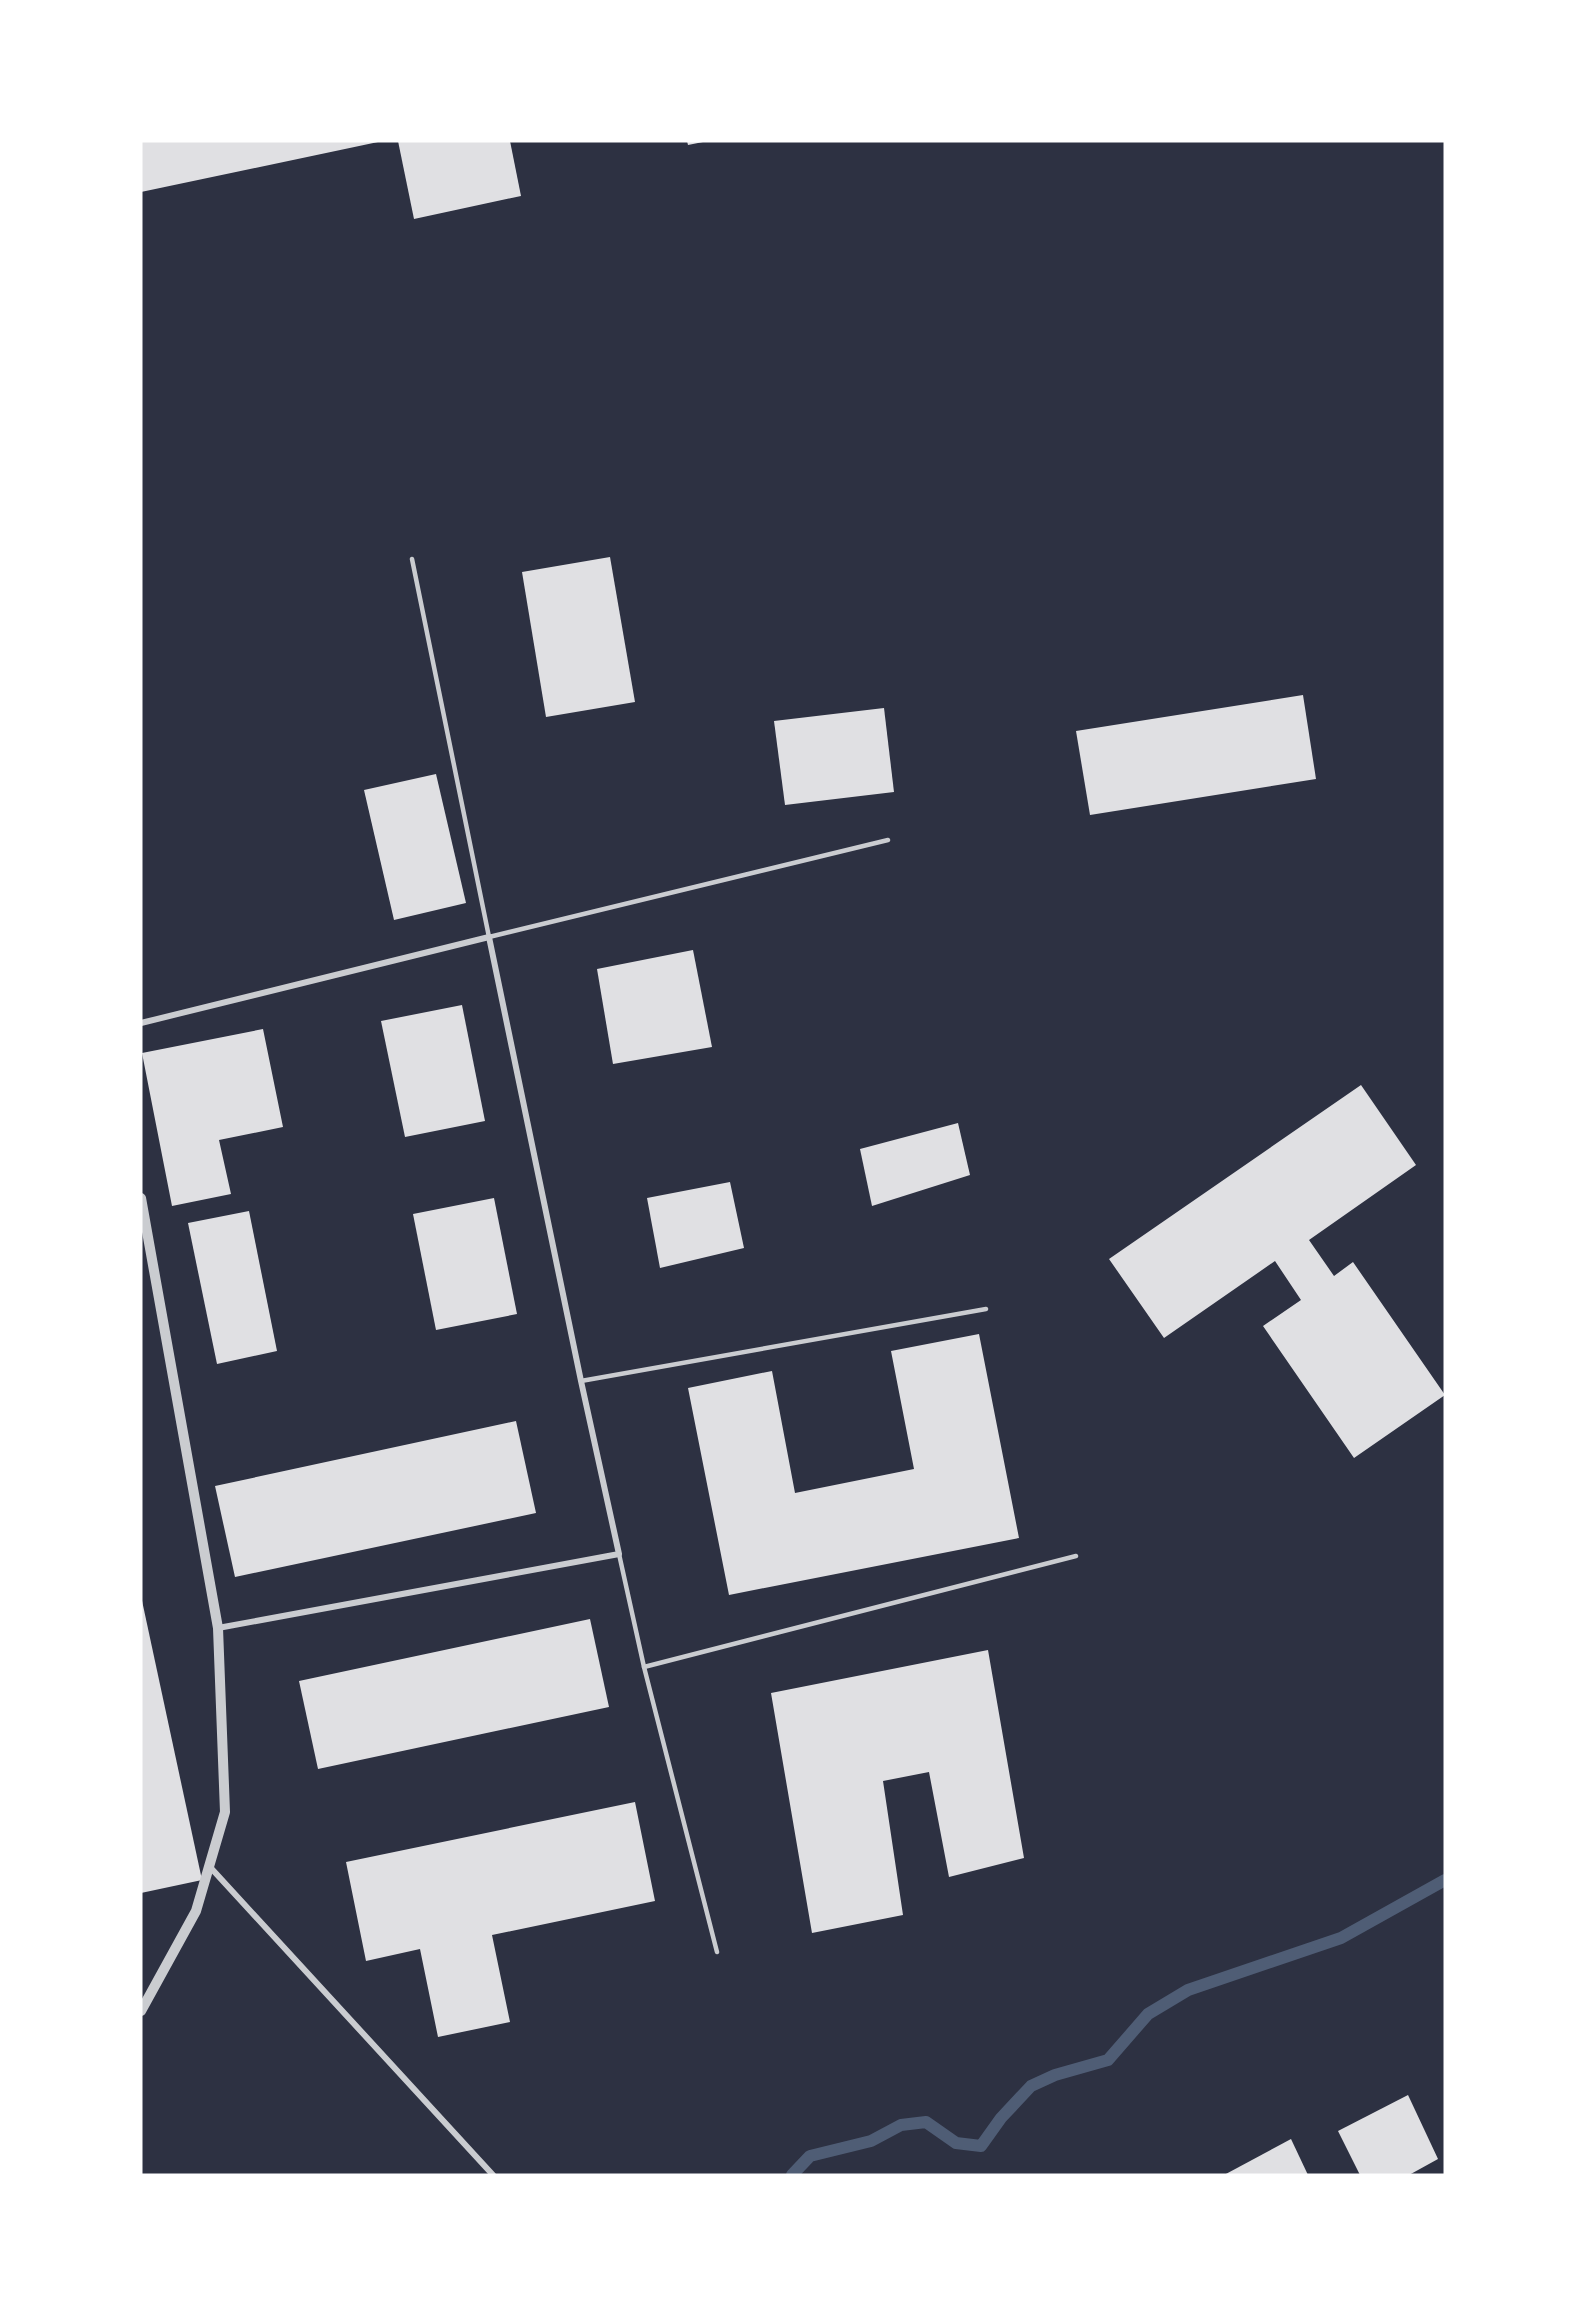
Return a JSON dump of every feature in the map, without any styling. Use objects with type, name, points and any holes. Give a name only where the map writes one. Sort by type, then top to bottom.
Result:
[{"type":"street","points":[[141,1023],[489,937],[619,1554],[218,1628]]},
{"type":"street","points":[[141,1198],[218,1628],[225,1812],[196,1911],[141,2011]]},
{"type":"street","points":[[210,1867],[493,2175]]},
{"type":"lane","points":[[412,559],[489,937],[888,840]]},
{"type":"lane","points":[[581,1381],[986,1309]]},
{"type":"lane","points":[[619,1554],[644,1667],[717,1952]]},
{"type":"lane","points":[[644,1667],[1076,1556]]},
{"type":"building","points":[[141,141],[378,141],[378,142],[141,192]]},
{"type":"building","points":[[398,141],[510,141],[521,196],[414,219]]},
{"type":"building","points":[[687,141],[703,141],[703,142],[688,145]]},
{"type":"building","points":[[610,557],[635,702],[546,717],[522,572]]},
{"type":"building","points":[[1303,695],[1316,779],[1090,815],[1076,731]]},
{"type":"building","points":[[884,708],[894,792],[785,805],[774,721]]},
{"type":"building","points":[[436,774],[466,903],[394,920],[364,790]]},
{"type":"building","points":[[693,950],[712,1047],[613,1064],[597,969]]},
{"type":"building","points":[[462,1005],[485,1121],[405,1137],[381,1021]]},
{"type":"building","points":[[263,1029],[283,1127],[219,1140],[231,1194],[172,1206],[142,1053]]},
{"type":"building","points":[[1361,1085],[1416,1165],[1309,1240],[1334,1276],[1353,1262],[1445,1395],[1354,1458],[1263,1326],[1301,1300],[1275,1261],[1164,1338],[1109,1259]]},
{"type":"building","points":[[958,1123],[970,1175],[872,1206],[860,1149]]},
{"type":"building","points":[[730,1182],[744,1248],[660,1268],[647,1198]]},
{"type":"building","points":[[494,1198],[517,1314],[436,1330],[413,1214]]},
{"type":"building","points":[[249,1211],[277,1351],[217,1364],[188,1223]]},
{"type":"building","points":[[979,1334],[1019,1538],[729,1595],[688,1388],[772,1371],[795,1493],[914,1469],[891,1351]]},
{"type":"building","points":[[516,1421],[536,1513],[235,1577],[215,1486]]},
{"type":"building","points":[[141,1596],[202,1880],[141,1893]]},
{"type":"building","points":[[590,1619],[609,1707],[318,1769],[299,1681]]},
{"type":"building","points":[[988,1650],[1024,1858],[949,1877],[929,1772],[883,1781],[903,1915],[812,1933],[771,1693]]},
{"type":"building","points":[[635,1802],[655,1901],[492,1935],[510,2022],[438,2037],[420,1949],[366,1961],[346,1862]]},
{"type":"building","points":[[1408,2095],[1438,2159],[1409,2175],[1360,2175],[1338,2131]]},
{"type":"building","points":[[1291,2139],[1308,2175],[1224,2175]]},
{"type":"waterway","points":[[792,2175],[810,2156],[871,2141],[901,2125],[926,2122],[956,2143],[981,2146],[1001,2118],[1031,2086],[1055,2075],[1108,2060],[1148,2014],[1188,1990],[1341,1938],[1445,1880]]}]
